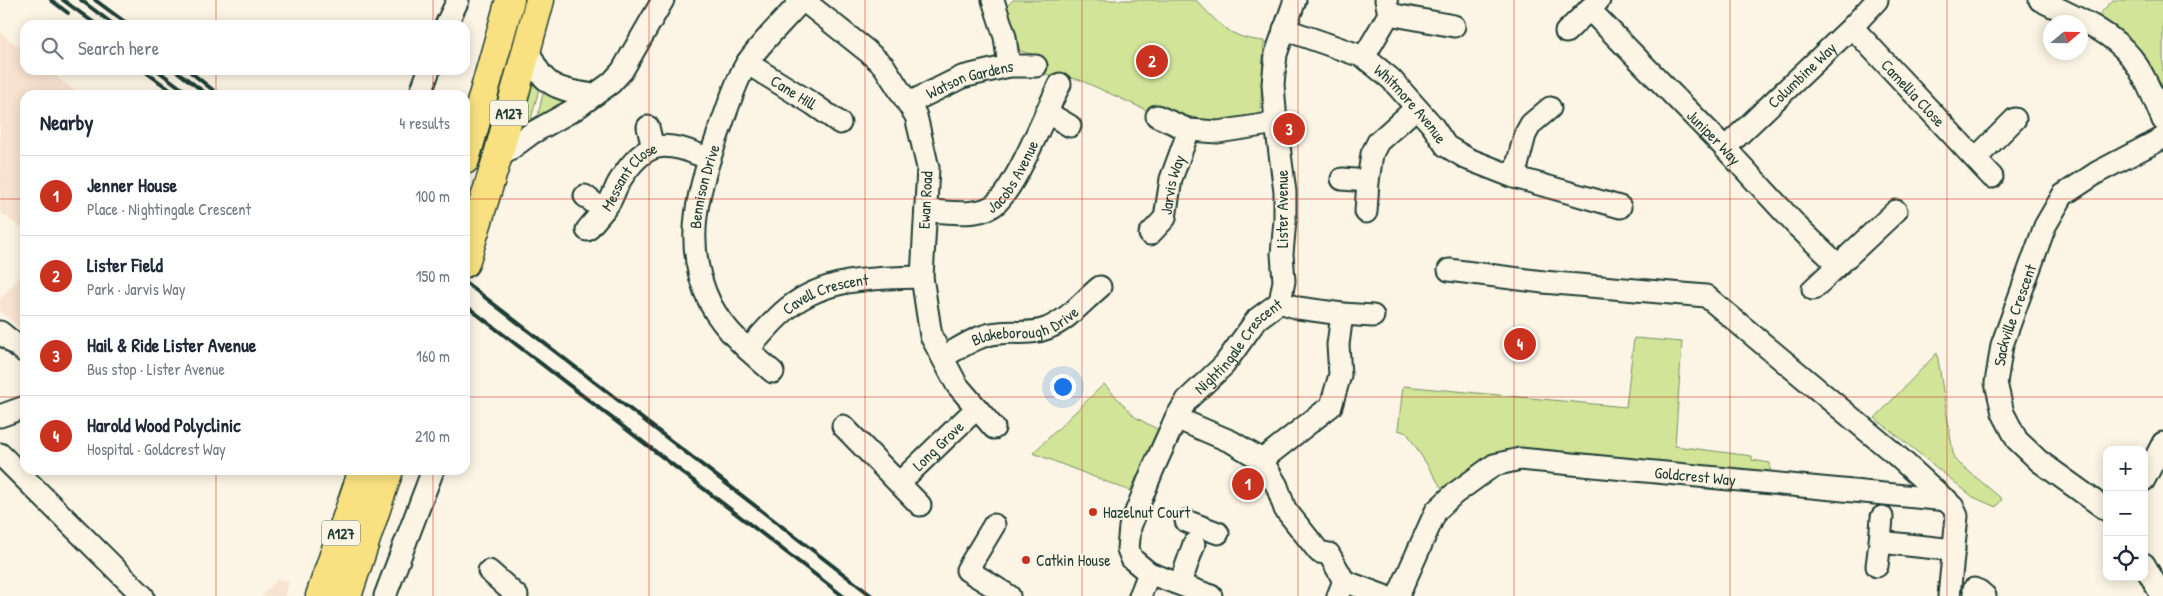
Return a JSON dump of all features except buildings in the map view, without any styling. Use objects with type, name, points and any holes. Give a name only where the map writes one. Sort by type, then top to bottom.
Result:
[{"type":"highway","name":"A127","points":[[470,142],[510,0]]},
{"type":"highway","name":"A127","points":[[470,248],[497,159],[540,0]]},
{"type":"highway","name":"A127","points":[[320,596],[361,475]]},
{"type":"highway","name":"A127","points":[[351,595],[387,475]]},
{"type":"street","points":[[448,20],[458,0]]},
{"type":"street","points":[[497,159],[532,133],[574,109],[611,83],[622,71],[663,0]]},
{"type":"street","name":"Bennison Drive","points":[[773,372],[748,350],[712,307],[696,263],[694,243],[696,206],[709,159],[726,110],[747,63],[802,0]]},
{"type":"street","name":"Ewan Road","points":[[802,0],[884,66],[916,116],[928,168],[922,277],[931,336],[957,385],[994,428]]},
{"type":"street","points":[[993,0],[1005,37],[1009,66]]},
{"type":"street","name":"Lister Avenue","points":[[1280,302],[1284,281],[1282,254],[1286,220],[1286,192],[1276,123],[1273,70],[1276,54],[1295,0]]},
{"type":"street","name":"Columbine Way","points":[[1725,148],[1852,27],[1877,0]]},
{"type":"street","points":[[2040,0],[2099,31],[2117,43],[2132,58],[2163,120]]},
{"type":"street","name":"Juniper Way","points":[[1566,32],[1594,5],[1778,206],[1838,265]]},
{"type":"street","points":[[1364,57],[1388,7],[1454,26]]},
{"type":"street","name":"Camellia Close","points":[[1852,27],[1992,177]]},
{"type":"street","name":"Whitmore Avenue","points":[[1284,29],[1364,57],[1391,79],[1432,125],[1446,146],[1468,159],[1514,177],[1620,207]]},
{"type":"street","points":[[527,46],[534,67],[544,78],[559,88],[594,95]]},
{"type":"street","name":"Cane Hill","points":[[747,63],[840,123]]},
{"type":"street","name":"Watson Gardens","points":[[909,103],[962,77],[1009,66],[1036,66]]},
{"type":"street","points":[[422,90],[427,75]]},
{"type":"street","name":"Jacobs Avenue","points":[[926,211],[977,212],[992,207],[1013,183],[1060,84]]},
{"type":"street","points":[[1366,212],[1372,154],[1378,142],[1416,108]]},
{"type":"street","points":[[1514,177],[1525,135],[1532,124],[1550,108]]},
{"type":"street","points":[[1046,112],[1070,126]]},
{"type":"street","points":[[1157,116],[1189,130],[1218,132],[1276,123]]},
{"type":"street","points":[[1976,158],[2015,119]]},
{"type":"street","points":[[648,127],[653,148]]},
{"type":"street","name":"Jarvis Way","points":[[1150,234],[1164,218],[1171,179],[1189,130]]},
{"type":"street","name":"Sackville Crescent","points":[[2103,507],[2038,461],[2017,440],[2003,413],[1996,383],[2000,354],[2045,226],[2063,195],[2098,172],[2163,138]]},
{"type":"street","name":"Messant Close","points":[[587,230],[603,210],[630,166],[640,154],[653,148],[682,148],[709,159]]},
{"type":"street","points":[[1342,178],[1368,181]]},
{"type":"street","points":[[585,196],[603,210]]},
{"type":"street","points":[[1813,289],[1896,211]]},
{"type":"street","points":[[1449,270],[1543,282],[1706,296],[1896,455],[1952,508],[1954,550],[1949,596]]},
{"type":"street","name":"Cavell Crescent","points":[[748,350],[788,307],[820,289],[846,282],[922,277]]},
{"type":"street","name":"Blakeborough Drive","points":[[943,357],[985,336],[998,332],[1031,332],[1059,323],[1100,287]]},
{"type":"street","name":"Nightingale Crescent","points":[[1149,573],[1132,559],[1128,549],[1130,527],[1152,469],[1176,418],[1191,396],[1224,365],[1257,319],[1280,302],[1298,308],[1373,316]]},
{"type":"street","points":[[1262,460],[1331,406],[1340,375],[1338,345],[1342,314]]},
{"type":"street","points":[[0,332],[20,348]]},
{"type":"street","name":"Long Grove","points":[[899,483],[976,409]]},
{"type":"street","points":[[0,416],[20,410]]},
{"type":"street","points":[[1176,418],[1232,442],[1262,460],[1277,486],[1285,509],[1319,552],[1329,554],[1341,589],[1384,596]]},
{"type":"street","name":"Long Grove","points":[[843,426],[920,505]]},
{"type":"street","points":[[2148,472],[2163,443]]},
{"type":"street","points":[[0,454],[20,474]]},
{"type":"street","name":"Goldcrest Way","points":[[1398,596],[1436,511],[1454,494],[1494,465],[1520,459],[1952,508]]},
{"type":"street","points":[[21,475],[143,596]]},
{"type":"street","points":[[385,596],[431,475]]},
{"type":"street","points":[[1877,566],[1882,517]]},
{"type":"street","points":[[994,525],[967,570],[1009,596]]},
{"type":"street","points":[[1180,584],[1200,531]]},
{"type":"street","points":[[1880,542],[1954,550]]},
{"type":"street","points":[[489,571],[517,596]]},
{"type":"street","points":[[2148,571],[2162,596]]},
{"type":"street","points":[[1140,596],[1149,573],[1210,596]]},
{"type":"shaded area","points":[[0,32],[20,48],[20,75],[54,75],[74,90],[20,90],[20,227],[0,212]]},
{"type":"shaded area","points":[[20,276],[20,328],[0,311],[0,299]]},
{"type":"shaded area","points":[[278,579],[289,582],[285,596],[261,596]]},
{"type":"green space","points":[[1013,0],[1196,0],[1218,23],[1233,33],[1242,37],[1264,41],[1260,117],[1214,121],[1176,114],[1155,114],[1080,80],[1040,74],[1041,57],[1020,51],[1006,7]]},
{"type":"green space","points":[[2113,0],[2163,0],[2163,120],[2149,88],[2089,25]]},
{"type":"green space","points":[[529,77],[540,85],[529,127],[517,136]]},
{"type":"green space","points":[[544,89],[572,99],[536,124]]},
{"type":"green space","points":[[1634,338],[1682,342],[1675,446],[1752,456],[1752,460],[1770,463],[1770,476],[1506,450],[1443,490],[1407,433],[1398,430],[1403,386],[1626,407]]},
{"type":"green space","points":[[1937,353],[1954,459],[2002,499],[1996,507],[1973,497],[1875,418]]},
{"type":"green space","points":[[1104,384],[1135,417],[1159,430],[1130,491],[1033,453]]},
{"type":"railway","points":[[51,0],[68,13]]},
{"type":"railway","points":[[63,0],[90,20]]},
{"type":"railway","points":[[81,0],[107,20]]},
{"type":"railway","points":[[95,0],[122,20]]},
{"type":"railway","points":[[150,75],[170,90]]},
{"type":"railway","points":[[164,75],[183,90]]},
{"type":"railway","points":[[182,75],[201,90]]},
{"type":"railway","points":[[194,75],[213,90]]},
{"type":"railway","points":[[470,286],[872,596]]},
{"type":"railway","points":[[470,309],[843,596]]},
{"type":"place","name":"Lister Field","points":[[1152,61]]},
{"type":"place","name":"Hail & Ride Lister Avenue","points":[[1289,129]]},
{"type":"place","name":"Harold Wood Polyclinic","points":[[1520,344]]},
{"type":"place","name":"Jenner House","points":[[1248,484]]},
{"type":"place","name":"Hazelnut Court","points":[[1093,512]]},
{"type":"place","name":"Catkin House","points":[[1026,560]]}]
